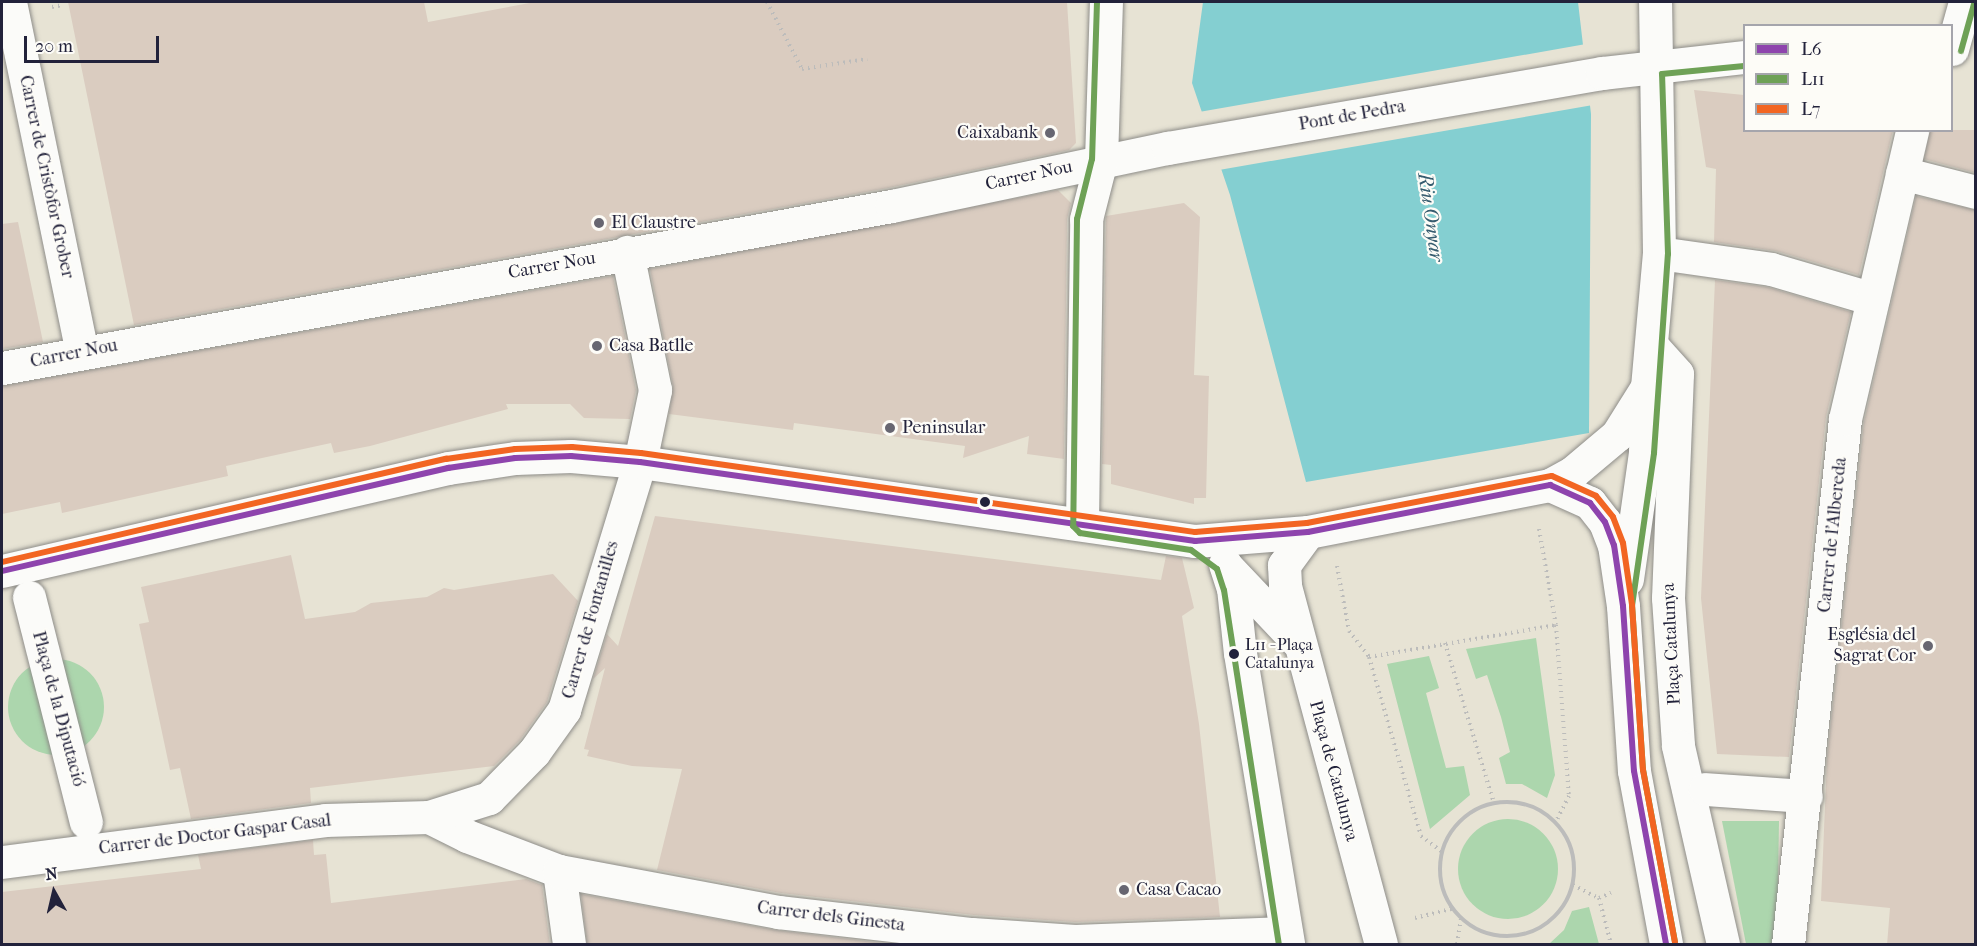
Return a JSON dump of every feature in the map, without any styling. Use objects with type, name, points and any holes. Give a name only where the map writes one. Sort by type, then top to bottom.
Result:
[{"type":"street","name":"Carrer de Cristòfor Grober","points":[[10,2],[82,353]]},
{"type":"street","points":[[1082,524],[1086,219],[1101,160],[1106,2]]},
{"type":"street","points":[[1623,606],[1639,502],[1659,253],[1653,66],[1655,2]]},
{"type":"street","points":[[1953,45],[1965,2]]},
{"type":"street","name":"Pont de Pedra","points":[[1101,160],[1602,73],[1743,57]]},
{"type":"street","name":"Carrer de l'Albereda","points":[[1788,945],[1806,796],[1845,419],[1912,132]]},
{"type":"street","name":"Carrer Nou","points":[[2,368],[627,252],[892,206],[1101,160]]},
{"type":"street","points":[[1902,173],[1976,192]]},
{"type":"street","name":"Carrer de Fontanilles","points":[[429,817],[489,798],[534,752],[564,710],[640,462],[655,390],[627,252]]},
{"type":"street","points":[[1659,253],[1770,269],[1873,299]]},
{"type":"street","name":"Plaça Catalunya","points":[[1653,348],[1677,374],[1668,598],[1678,746],[1723,945]]},
{"type":"street","points":[[2,571],[448,468],[515,458],[571,456],[640,462],[1195,542],[1308,532],[1550,485],[1573,472],[1617,435],[1647,387]]},
{"type":"street","points":[[1550,485],[1590,503],[1605,522],[1614,545],[1623,606],[1634,771],[1666,945]]},
{"type":"street","name":"Plaça de Catalunya","points":[[1308,532],[1284,565],[1297,641],[1381,945]]},
{"type":"street","points":[[1195,542],[1225,564],[1297,641]]},
{"type":"street","points":[[1225,564],[1233,588],[1240,653],[1287,939]]},
{"type":"street","name":"Plaça de la Diputació","points":[[29,597],[86,822]]},
{"type":"street","points":[[1705,789],[1806,796]]},
{"type":"street","points":[[429,817],[467,836],[559,871],[569,945]]},
{"type":"street","name":"Carrer de Doctor Gaspar Casal","points":[[2,862],[325,820],[429,817]]},
{"type":"street","name":"Carrer dels Ginesta","points":[[559,871],[778,912],[972,934],[1076,941],[1287,939]]},
{"type":"path","points":[[767,2],[802,69],[867,59]]},
{"type":"path","points":[[1539,529],[1556,625],[1569,796],[1556,822]]},
{"type":"path","points":[[1336,563],[1348,630],[1369,657],[1421,836],[1442,852]]},
{"type":"path","points":[[1369,657],[1556,625]]},
{"type":"path","points":[[1445,644],[1494,802]]},
{"type":"path","points":[[1494,802],[1517,802],[1538,808],[1556,822],[1569,841],[1575,862],[1573,885],[1564,906],[1549,922],[1529,933],[1508,936],[1487,933],[1461,917],[1443,889],[1442,852],[1461,819],[1494,802]]},
{"type":"path","points":[[1573,885],[1599,898],[1611,945]]},
{"type":"path","points":[[1599,898],[1611,893]]},
{"type":"path","points":[[1457,945],[1461,917]]},
{"type":"green space","points":[[1536,638],[1555,775],[1547,798],[1522,784],[1506,784],[1499,758],[1510,752],[1501,717],[1487,675],[1476,679],[1466,649]]},
{"type":"green space","points":[[1429,656],[1439,688],[1426,693],[1446,768],[1464,766],[1470,795],[1430,829],[1387,664]]},
{"type":"green space","points":[[47,659],[65,659],[83,667],[96,680],[104,698],[101,726],[83,747],[65,755],[47,755],[29,747],[16,734],[8,716],[8,698],[16,680],[29,667]]},
{"type":"green space","points":[[1508,819],[1536,827],[1550,841],[1558,869],[1550,897],[1536,911],[1508,919],[1480,911],[1466,897],[1458,869],[1466,841],[1480,827]]},
{"type":"green space","points":[[1722,821],[1779,821],[1777,944],[1746,944]]},
{"type":"green space","points":[[1589,907],[1599,944],[1549,944],[1564,930],[1572,911]]},
{"type":"water","name":"Riu Onyar","points":[[1203,2],[1578,2],[1591,114],[1589,433],[1306,482],[1230,195],[1192,83]]},
{"type":"pier","points":[[1586,44],[1593,105],[1219,170],[1199,112]]},
{"type":"building","points":[[68,2],[424,2],[428,22],[535,2],[1067,2],[1076,143],[1069,150],[888,188],[134,325]]},
{"type":"building","points":[[1694,90],[1743,95],[1743,132],[1893,132],[1859,275],[1776,251],[1714,242],[1716,169],[1706,167]]},
{"type":"building","points":[[1976,130],[1976,173],[1924,159],[1930,132]]},
{"type":"building","points":[[1058,190],[1071,203],[1067,219],[1064,459],[1027,454],[1029,436],[963,458],[965,446],[794,423],[793,430],[669,414],[673,386],[650,269]]},
{"type":"building","points":[[1916,196],[1976,210],[1976,945],[1887,945],[1890,908],[1821,901],[1827,759],[1864,422]]},
{"type":"building","points":[[1184,203],[1200,217],[1194,375],[1209,376],[1206,498],[1194,498],[1194,504],[1111,484],[1111,465],[1102,464],[1106,216]]},
{"type":"building","points":[[18,222],[43,342],[2,349],[2,224]]},
{"type":"building","points":[[613,276],[636,390],[630,419],[584,418],[570,404],[506,404],[508,409],[370,446],[334,453],[331,443],[226,466],[228,476],[62,513],[60,502],[2,514],[2,386]]},
{"type":"building","points":[[1715,280],[1767,287],[1851,312],[1826,417],[1789,757],[1717,754],[1701,598]]},
{"type":"building","points":[[655,516],[1161,580],[1166,556],[1182,558],[1194,608],[1182,616],[1199,724],[1220,917],[1075,922],[974,915],[781,893],[657,870],[682,769],[632,766],[587,756],[589,750],[584,749],[605,668],[593,679],[607,634],[618,646]]},
{"type":"building","points":[[291,555],[305,619],[355,612],[371,603],[427,597],[444,588],[454,590],[553,574],[578,601],[547,702],[520,740],[494,766],[310,788],[311,803],[191,819],[180,768],[170,770],[139,624],[149,622],[141,587]]},
{"type":"building","points":[[313,840],[314,855],[326,854],[331,903],[526,879],[542,885],[550,945],[2,945],[2,892],[201,869],[198,855]]},
{"type":"building","points":[[581,894],[775,930],[898,945],[587,945]]},
{"type":"transit line","name":"L11","points":[[1097,2],[1092,159],[1077,219],[1073,526],[1080,533],[1191,550],[1217,569],[1224,590],[1279,944]]},
{"type":"transit line","name":"L11","points":[[1961,51],[1974,4]]},
{"type":"transit line","name":"L11","points":[[1675,942],[1643,770],[1632,606],[1654,453],[1668,254],[1662,74],[1743,66]]},
{"type":"transit line","name":"L7","points":[[2,562],[446,459],[515,449],[572,447],[641,453],[1195,532],[1307,523],[1552,476],[1596,496],[1613,517],[1623,543],[1632,605],[1643,770],[1675,942]]},
{"type":"transit line","name":"L6","points":[[2,571],[448,468],[515,458],[571,456],[640,462],[1195,541],[1308,532],[1550,485],[1590,503],[1605,522],[1614,545],[1623,606],[1634,771],[1666,944]]},
{"type":"place","name":"Caixabank","points":[[1050,133]]},
{"type":"place","name":"El Claustre","points":[[599,223]]},
{"type":"place","name":"Casa Batlle","points":[[597,346]]},
{"type":"place","name":"Peninsular","points":[[890,428]]},
{"type":"place","name":"Església del Sagrat Cor","points":[[1928,646]]},
{"type":"place","name":"L11 - Plaça Catalunya","points":[[1234,654]]},
{"type":"place","name":"Casa Cacao","points":[[1124,890]]}]
